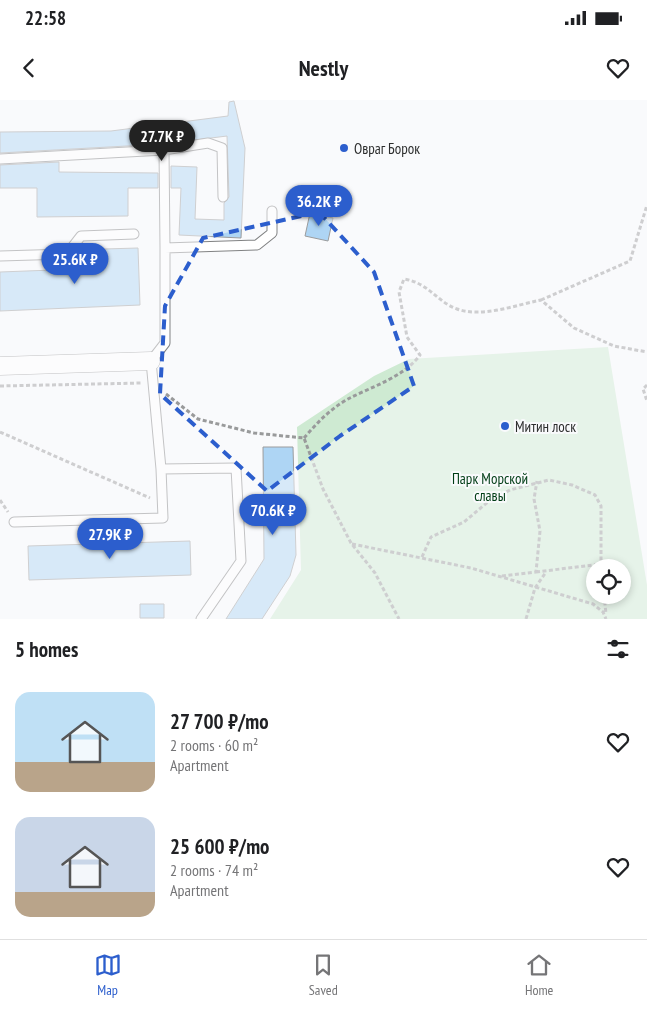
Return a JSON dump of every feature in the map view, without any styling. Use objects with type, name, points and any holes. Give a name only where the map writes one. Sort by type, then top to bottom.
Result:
[{"type":"street","points":[[0,366],[152,361]]},
{"type":"lane","points":[[0,159],[164,150],[208,143],[222,148],[223,197]]},
{"type":"lane","points":[[14,522],[163,518],[152,361],[165,343],[164,150]]},
{"type":"lane","points":[[165,248],[257,245],[272,233],[272,211]]},
{"type":"lane","points":[[0,256],[67,254],[81,236],[134,234]]},
{"type":"lane","points":[[160,469],[236,468],[241,561],[201,619]]},
{"type":"path","points":[[304,438],[319,420],[346,400],[412,366],[420,355],[407,337],[399,292],[404,279],[418,281],[457,309],[481,312],[541,300],[630,261],[647,205]]},
{"type":"path","points":[[541,300],[574,328],[614,346],[647,352]]},
{"type":"path","points":[[0,386],[155,383],[178,405],[198,420],[254,433],[304,438]]},
{"type":"path","points":[[647,385],[642,389],[647,401]]},
{"type":"path","points":[[0,432],[162,503]]},
{"type":"path","points":[[304,438],[324,489],[352,544],[375,573],[399,619]]},
{"type":"path","points":[[422,557],[431,538],[464,522],[489,501],[510,490],[549,480],[572,485],[594,495],[601,506],[601,559]]},
{"type":"path","points":[[536,572],[540,531],[534,499],[537,482]]},
{"type":"path","points":[[352,544],[471,568],[593,604],[603,612],[606,619]]},
{"type":"path","points":[[499,577],[586,567]]},
{"type":"path","points":[[526,619],[535,588],[546,571]]},
{"type":"path","points":[[605,604],[606,619]]},
{"type":"highlighted area","points":[[319,212],[374,272],[414,386],[340,436],[267,491],[160,394],[165,306],[203,238]]},
{"type":"green space","name":"Парк Морской славы","points":[[608,347],[647,585],[647,619],[270,619],[301,570],[297,427],[374,376],[409,359]]},
{"type":"building","points":[[234,101],[245,148],[241,238],[179,235],[181,188],[171,188],[171,166],[197,167],[195,219],[224,220],[224,203],[229,197],[227,136],[163,144],[0,153],[0,132],[111,131],[228,116],[229,102]]},
{"type":"building","points":[[59,162],[59,172],[158,173],[158,188],[128,188],[128,216],[37,217],[37,188],[0,188],[0,165]]},
{"type":"building","points":[[310,213],[333,218],[328,241],[305,236]]},
{"type":"building","points":[[138,248],[140,305],[0,311],[0,272],[105,268],[104,249]]},
{"type":"building","points":[[263,447],[293,447],[296,555],[290,576],[262,619],[226,619],[264,559]]},
{"type":"building","points":[[190,541],[191,575],[29,580],[28,546]]},
{"type":"building","points":[[140,604],[164,604],[164,618],[140,618]]},
{"type":"place","name":"Овраг Борок","points":[[344,148]]},
{"type":"place","name":"Митин лоск","points":[[505,426]]}]
